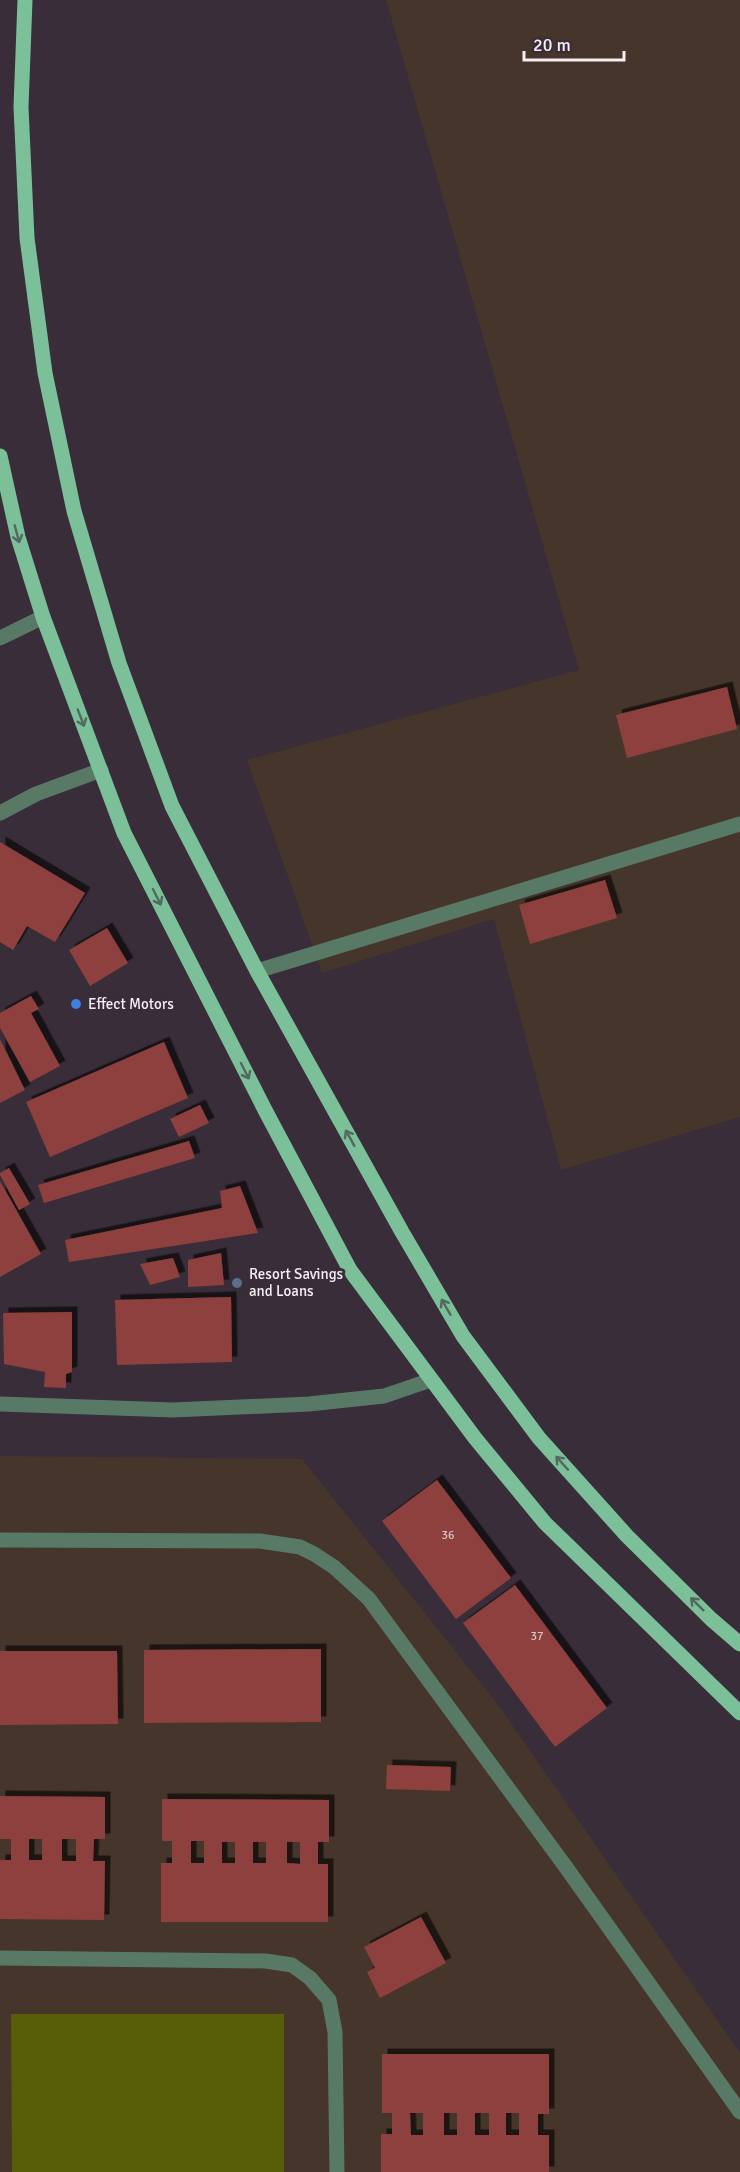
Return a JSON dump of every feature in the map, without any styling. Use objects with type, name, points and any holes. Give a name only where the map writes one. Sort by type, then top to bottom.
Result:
[{"type":"main road","points":[[25,0],[21,107],[27,238],[45,374],[74,511],[119,663],[172,806],[257,971],[402,1232],[463,1336],[538,1438],[627,1536],[740,1644]]},
{"type":"main road","points":[[0,456],[5,508],[18,537],[43,617],[130,843],[264,1110],[350,1270],[475,1438],[545,1522],[740,1713]]},
{"type":"street","points":[[0,638],[43,617]]},
{"type":"street","points":[[0,813],[36,794],[101,770]]},
{"type":"street","points":[[257,971],[740,824]]},
{"type":"street","points":[[0,1404],[173,1410],[309,1404],[384,1396],[431,1380]]},
{"type":"street","points":[[0,1540],[260,1541],[300,1547],[334,1567],[369,1599],[575,1879],[740,2112]]},
{"type":"street","points":[[0,1958],[266,1961],[292,1965],[310,1978],[329,2000],[335,2032],[337,2172]]},
{"type":"shaded area","points":[[386,0],[740,0],[740,1117],[561,1170],[494,919],[322,973],[247,760],[579,670]]},
{"type":"shaded area","points":[[0,1456],[302,1459],[499,1706],[740,2053],[740,2172],[0,2172]]},
{"type":"shaded area","points":[[11,2014],[284,2014],[284,2172],[12,2172]]},
{"type":"building","points":[[727,687],[737,729],[627,758],[616,715]]},
{"type":"building","points":[[0,842],[85,893],[55,942],[27,926],[13,950],[0,942]]},
{"type":"building","points":[[605,880],[617,918],[530,944],[519,905]]},
{"type":"building","points":[[107,928],[128,963],[90,986],[69,950]]},
{"type":"building","points":[[31,996],[39,1009],[31,1013],[60,1066],[30,1082],[0,1028],[0,1013]]},
{"type":"building","points":[[0,1039],[25,1090],[0,1103]]},
{"type":"building","points":[[164,1042],[188,1098],[50,1157],[26,1102]]},
{"type":"building","points":[[200,1105],[209,1123],[179,1137],[170,1119]]},
{"type":"building","points":[[189,1141],[195,1158],[44,1203],[38,1185]]},
{"type":"building","points":[[9,1168],[30,1204],[19,1210],[0,1175]]},
{"type":"building","points":[[0,1181],[41,1254],[0,1277]]},
{"type":"building","points":[[240,1186],[258,1233],[69,1262],[65,1240],[222,1208],[220,1191]]},
{"type":"building","points":[[221,1253],[224,1285],[188,1287],[188,1260]]},
{"type":"building","points":[[173,1258],[180,1277],[150,1285],[140,1264]]},
{"type":"building","points":[[231,1297],[232,1362],[117,1365],[115,1300]]},
{"type":"building","points":[[72,1312],[72,1372],[66,1374],[66,1388],[44,1387],[45,1372],[4,1364],[3,1313]]},
{"type":"building","points":[[437,1480],[511,1578],[456,1619],[382,1521]]},
{"type":"building","points":[[515,1585],[607,1708],[555,1747],[463,1623]]},
{"type":"building","points":[[321,1649],[321,1722],[144,1723],[144,1650]]},
{"type":"building","points":[[0,1651],[117,1651],[118,1724],[0,1725]]},
{"type":"building","points":[[387,1765],[451,1767],[450,1791],[386,1789]]},
{"type":"building","points":[[0,1796],[105,1797],[105,1839],[94,1839],[93,1861],[105,1861],[104,1920],[0,1919],[0,1860],[11,1860],[11,1839],[0,1839]],"holes":[[[29,1839],[42,1839],[42,1860],[29,1860]],[[62,1839],[76,1839],[76,1861],[62,1861]]]},
{"type":"building","points":[[162,1799],[329,1800],[329,1842],[318,1842],[318,1864],[328,1864],[328,1922],[161,1922],[161,1863],[172,1863],[172,1841],[162,1841]],"holes":[[[191,1841],[204,1841],[204,1863],[191,1863]],[[222,1842],[235,1842],[235,1863],[222,1863]],[[253,1842],[266,1842],[266,1863],[253,1863]],[[287,1842],[300,1842],[300,1864],[287,1863]]]},
{"type":"building","points":[[421,1917],[446,1963],[380,1998],[367,1972],[375,1968],[364,1947]]},
{"type":"building","points":[[382,2054],[549,2054],[549,2114],[538,2114],[538,2135],[549,2135],[549,2172],[381,2172],[381,2134],[392,2134],[392,2113],[382,2113]],"holes":[[[410,2113],[423,2113],[423,2135],[411,2135]],[[444,2113],[457,2113],[457,2135],[444,2135]],[[475,2113],[489,2113],[489,2135],[475,2135]],[[506,2113],[519,2113],[519,2135],[506,2135]]]},
{"type":"place","name":"Effect Motors","points":[[76,1004]]},
{"type":"place","name":"Resort Savings and Loans","points":[[237,1283]]}]
